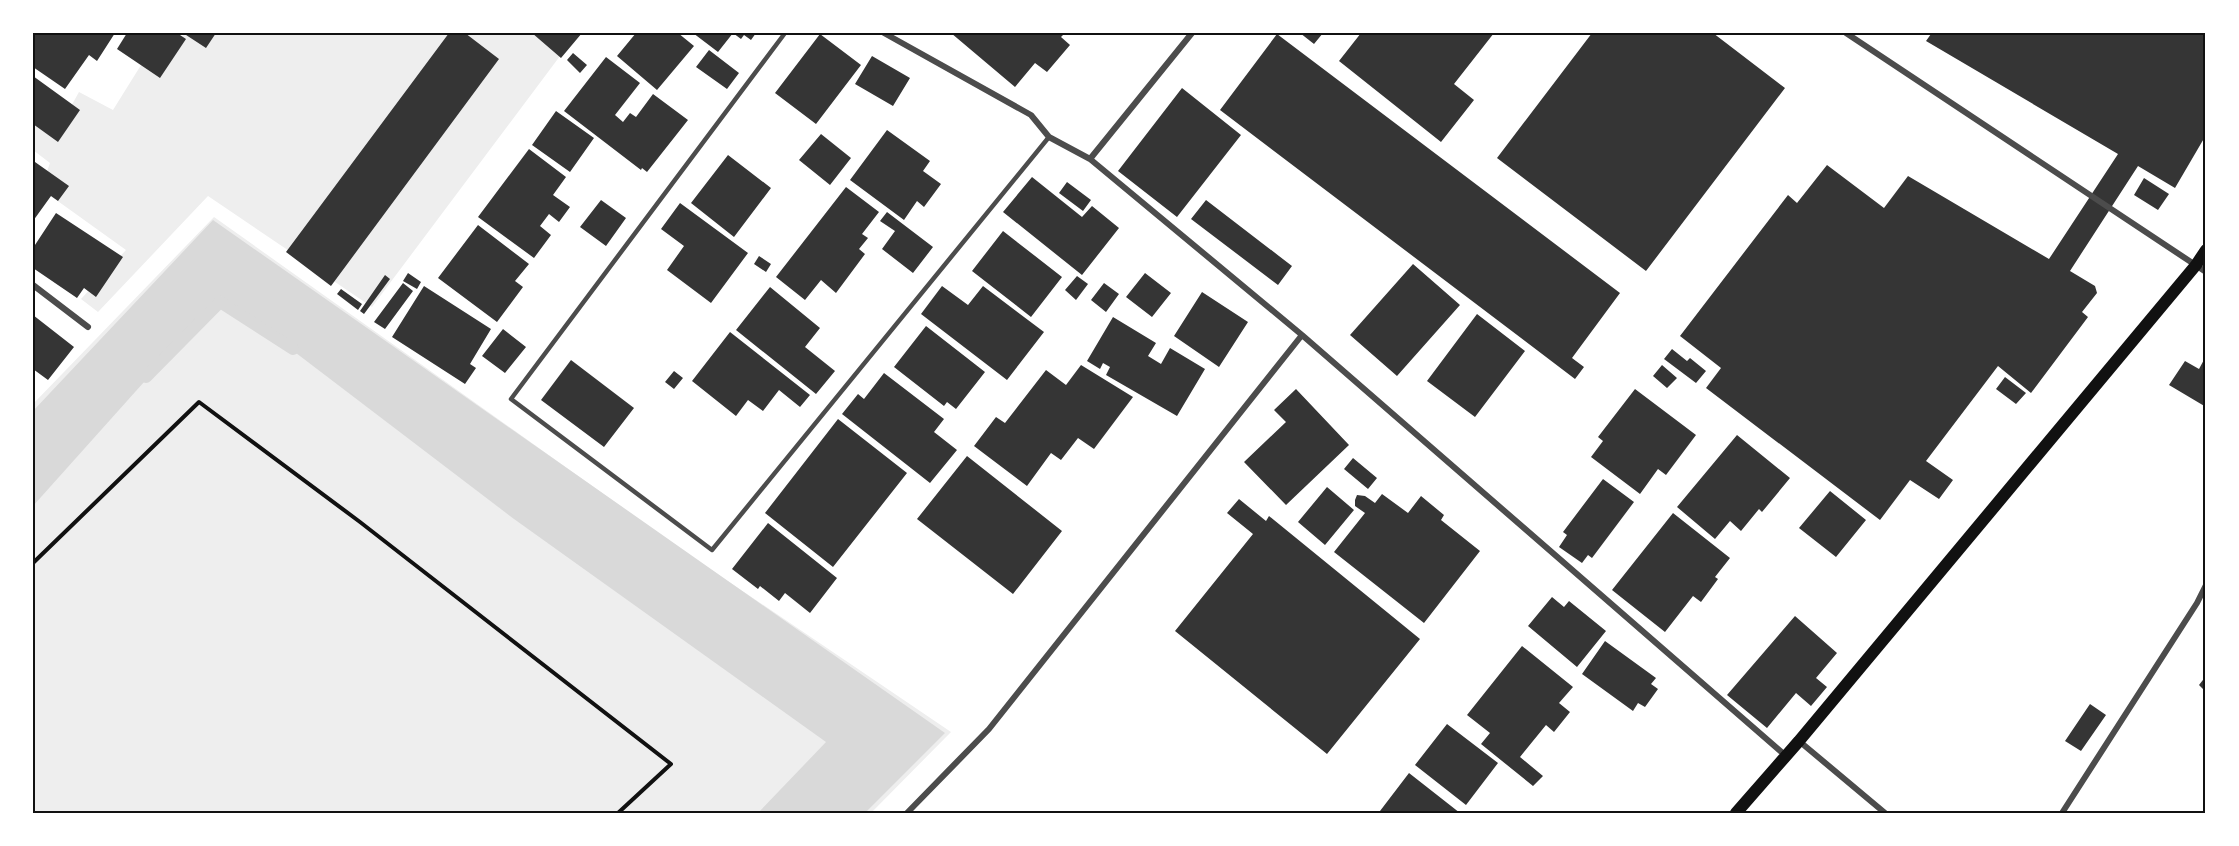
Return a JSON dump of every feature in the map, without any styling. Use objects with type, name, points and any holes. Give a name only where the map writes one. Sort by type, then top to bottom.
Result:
[{"type":"main road","points":[[1736,813],[2201,269],[2206,250]]},
{"type":"street","points":[[884,33],[1031,115],[1049,137],[1090,159],[1302,335],[1785,755]]},
{"type":"street","points":[[1090,159],[1192,33]]},
{"type":"street","points":[[1846,33],[2201,269]]},
{"type":"street","points":[[33,285],[88,327]]},
{"type":"street","points":[[907,813],[989,729],[1302,335]]},
{"type":"street","points":[[2062,813],[2197,603],[2206,585]]},
{"type":"street","points":[[1799,741],[1885,813]]},
{"type":"lane","points":[[785,33],[511,399],[711,549],[1049,137]]},
{"type":"path","points":[[33,563],[199,402],[360,522],[671,764],[618,813]]},
{"type":"shaded area","points":[[161,33],[179,40],[185,33],[531,33],[563,52],[372,307],[208,196],[98,312],[81,299],[126,250],[41,189],[50,163],[33,150],[33,120],[56,133],[79,92],[113,110]]},
{"type":"shaded area","points":[[214,217],[685,552],[951,732],[871,813],[33,813],[33,404]]},
{"type":"shaded area","points":[[213,220],[945,733],[865,813],[758,813],[826,742],[514,519],[221,296],[33,506],[33,411]]},
{"type":"building","points":[[33,33],[115,33],[97,61],[89,55],[65,89],[33,67]]},
{"type":"building","points":[[127,33],[177,33],[186,39],[160,78],[117,49]]},
{"type":"building","points":[[183,33],[216,33],[206,48]]},
{"type":"building","points":[[449,33],[465,33],[499,59],[331,286],[286,252]]},
{"type":"building","points":[[532,33],[582,33],[561,58]]},
{"type":"building","points":[[636,33],[678,33],[694,46],[657,90],[617,56]]},
{"type":"building","points":[[693,33],[733,33],[718,52]]},
{"type":"building","points":[[733,33],[756,33],[751,40],[744,35],[741,39]]},
{"type":"building","points":[[951,33],[1065,33],[1061,37],[1070,45],[1047,72],[1035,63],[1015,87]]},
{"type":"building","points":[[1300,33],[1323,33],[1314,44]]},
{"type":"building","points":[[1361,33],[1494,33],[1454,84],[1474,100],[1441,142],[1339,61]]},
{"type":"building","points":[[1592,33],[1713,33],[1785,88],[1646,271],[1497,158]]},
{"type":"building","points":[[1928,33],[2206,33],[2206,135],[2175,188],[2138,166],[2070,271],[2095,286],[2097,293],[2082,312],[2088,317],[2031,393],[1998,366],[1926,461],[1953,480],[1939,499],[1910,480],[1880,520],[1706,388],[1721,368],[1680,336],[1788,195],[1797,203],[1827,165],[1884,208],[1908,176],[2049,259],[2118,154],[1926,41],[1931,34]]},
{"type":"building","points":[[820,34],[861,65],[816,124],[775,93]]},
{"type":"building","points":[[1277,34],[1620,293],[1572,358],[1584,367],[1575,379],[1220,110]]},
{"type":"building","points":[[709,50],[739,73],[727,89],[696,67]]},
{"type":"building","points":[[573,53],[587,65],[580,73],[567,60]]},
{"type":"building","points":[[872,56],[910,78],[893,106],[855,84]]},
{"type":"building","points":[[606,57],[640,83],[615,115],[623,122],[630,113],[636,117],[653,94],[688,120],[647,172],[642,168],[641,170],[564,111]]},
{"type":"building","points":[[33,76],[80,110],[58,142],[33,124]]},
{"type":"building","points":[[1182,88],[1241,135],[1177,217],[1118,171]]},
{"type":"building","points":[[556,111],[594,138],[570,172],[532,145]]},
{"type":"building","points":[[887,130],[930,161],[923,171],[941,184],[924,207],[917,201],[904,220],[850,180]]},
{"type":"building","points":[[821,134],[851,158],[830,185],[799,160]]},
{"type":"building","points":[[529,149],[566,177],[553,195],[570,207],[559,222],[549,214],[540,226],[551,235],[534,258],[478,217]]},
{"type":"building","points":[[728,155],[771,188],[734,237],[691,203]]},
{"type":"building","points":[[35,162],[69,186],[58,201],[51,196],[33,221],[33,165]]},
{"type":"building","points":[[1032,177],[1082,217],[1092,206],[1119,228],[1082,275],[1003,212]]},
{"type":"building","points":[[2144,178],[2169,194],[2158,210],[2134,195]]},
{"type":"building","points":[[1067,182],[1091,200],[1083,211],[1059,193]]},
{"type":"building","points":[[846,187],[879,212],[862,234],[868,238],[859,249],[865,254],[836,293],[821,280],[805,300],[776,277]]},
{"type":"building","points":[[601,200],[626,218],[606,246],[580,227]]},
{"type":"building","points":[[1206,200],[1292,266],[1278,285],[1191,219]]},
{"type":"building","points":[[680,203],[748,253],[711,303],[667,270],[684,246],[661,229]]},
{"type":"building","points":[[887,212],[933,247],[913,273],[882,249],[895,231],[880,221]]},
{"type":"building","points":[[56,213],[123,257],[96,297],[84,288],[77,298],[33,268],[33,248]]},
{"type":"building","points":[[478,225],[529,264],[515,281],[523,287],[497,322],[438,278]]},
{"type":"building","points":[[1003,231],[1062,277],[1031,317],[972,271]]},
{"type":"building","points":[[759,256],[771,264],[766,272],[754,264]]},
{"type":"building","points":[[1413,264],[1460,305],[1397,376],[1350,335]]},
{"type":"building","points":[[408,273],[421,282],[417,289],[403,281]]},
{"type":"building","points":[[1145,273],[1171,293],[1152,317],[1126,297]]},
{"type":"building","points":[[385,275],[390,279],[364,314],[360,311]]},
{"type":"building","points":[[1077,276],[1088,284],[1076,300],[1065,290]]},
{"type":"building","points":[[403,283],[413,291],[385,329],[374,322]]},
{"type":"building","points":[[1104,283],[1119,294],[1106,312],[1091,300]]},
{"type":"building","points":[[424,286],[491,329],[470,364],[476,368],[465,384],[392,337]]},
{"type":"building","points":[[942,286],[968,305],[983,286],[1044,332],[1007,380],[921,314]]},
{"type":"building","points":[[770,287],[820,328],[805,347],[835,371],[816,394],[736,330]]},
{"type":"building","points":[[341,289],[362,304],[358,310],[337,294]]},
{"type":"building","points":[[1202,292],[1248,322],[1219,367],[1174,336]]},
{"type":"building","points":[[1477,314],[1525,351],[1475,417],[1427,381]]},
{"type":"building","points":[[33,315],[74,347],[48,380],[33,369]]},
{"type":"building","points":[[1113,317],[1156,343],[1148,356],[1161,364],[1170,348],[1205,369],[1177,416],[1106,375],[1110,367],[1103,363],[1100,369],[1087,361]]},
{"type":"building","points":[[926,326],[985,372],[956,409],[947,402],[944,406],[894,367]]},
{"type":"building","points":[[503,329],[526,347],[505,373],[482,356]]},
{"type":"building","points":[[730,332],[810,395],[800,407],[779,390],[763,411],[748,400],[736,416],[692,381]]},
{"type":"building","points":[[1672,349],[1687,361],[1690,358],[1706,371],[1696,383],[1664,359]]},
{"type":"building","points":[[2206,356],[2206,407],[2169,385],[2185,361],[2199,369]]},
{"type":"building","points":[[571,360],[634,408],[604,447],[541,400]]},
{"type":"building","points":[[1081,365],[1133,397],[1094,449],[1078,438],[1061,460],[1051,453],[1027,486],[974,446],[996,417],[1005,423],[1046,370],[1066,385]]},
{"type":"building","points":[[1662,365],[1677,378],[1667,388],[1653,376]]},
{"type":"building","points":[[674,371],[683,378],[674,389],[665,382]]},
{"type":"building","points":[[884,373],[944,419],[934,432],[957,450],[930,483],[842,414],[858,394],[864,399]]},
{"type":"building","points":[[2005,377],[2026,393],[2016,404],[1996,389]]},
{"type":"building","points":[[1296,389],[1349,445],[1286,505],[1244,462],[1286,422],[1274,410]]},
{"type":"building","points":[[1635,389],[1696,435],[1666,475],[1658,469],[1640,494],[1591,457],[1603,441],[1598,437]]},
{"type":"building","points":[[838,419],[907,473],[833,567],[765,513]]},
{"type":"building","points":[[1737,435],[1790,478],[1762,512],[1759,509],[1741,531],[1730,521],[1715,539],[1677,507]]},
{"type":"building","points":[[967,456],[1062,531],[1013,594],[917,519]]},
{"type":"building","points":[[1353,458],[1377,478],[1368,489],[1344,469]]},
{"type":"building","points":[[1603,479],[1634,502],[1592,558],[1588,555],[1582,563],[1559,547],[1567,535],[1563,532]]},
{"type":"building","points":[[1327,487],[1354,510],[1325,545],[1298,522]]},
{"type":"building","points":[[1830,491],[1866,520],[1836,557],[1799,528]]},
{"type":"building","points":[[1382,494],[1408,513],[1421,496],[1444,515],[1441,520],[1480,551],[1424,623],[1334,552],[1365,513],[1355,506],[1357,495],[1365,496],[1375,503]]},
{"type":"building","points":[[1239,499],[1266,521],[1269,516],[1420,639],[1327,754],[1175,631],[1253,534],[1227,513]]},
{"type":"building","points":[[1673,513],[1730,558],[1715,577],[1718,579],[1701,602],[1693,596],[1665,632],[1612,590]]},
{"type":"building","points":[[768,523],[837,578],[810,613],[785,593],[779,601],[760,586],[758,589],[732,569]]},
{"type":"building","points":[[1552,597],[1564,607],[1569,601],[1606,631],[1577,667],[1528,626]]},
{"type":"building","points":[[1795,616],[1837,653],[1816,678],[1827,687],[1811,706],[1796,693],[1767,728],[1727,695]]},
{"type":"building","points":[[1605,641],[1656,678],[1651,684],[1658,689],[1645,707],[1638,703],[1633,711],[1582,674]]},
{"type":"building","points":[[1522,646],[1573,687],[1559,703],[1570,712],[1554,732],[1546,725],[1520,757],[1543,776],[1533,786],[1481,744],[1490,733],[1467,715]]},
{"type":"building","points":[[2206,676],[2206,692],[2199,685]]},
{"type":"building","points":[[2090,704],[2106,715],[2081,751],[2065,741]]},
{"type":"building","points":[[1447,724],[1498,763],[1466,805],[1415,765]]},
{"type":"building","points":[[1409,773],[1460,813],[1383,813],[1380,811]]},
{"type":"waterway","points":[[146,377],[220,302],[293,349]]}]
